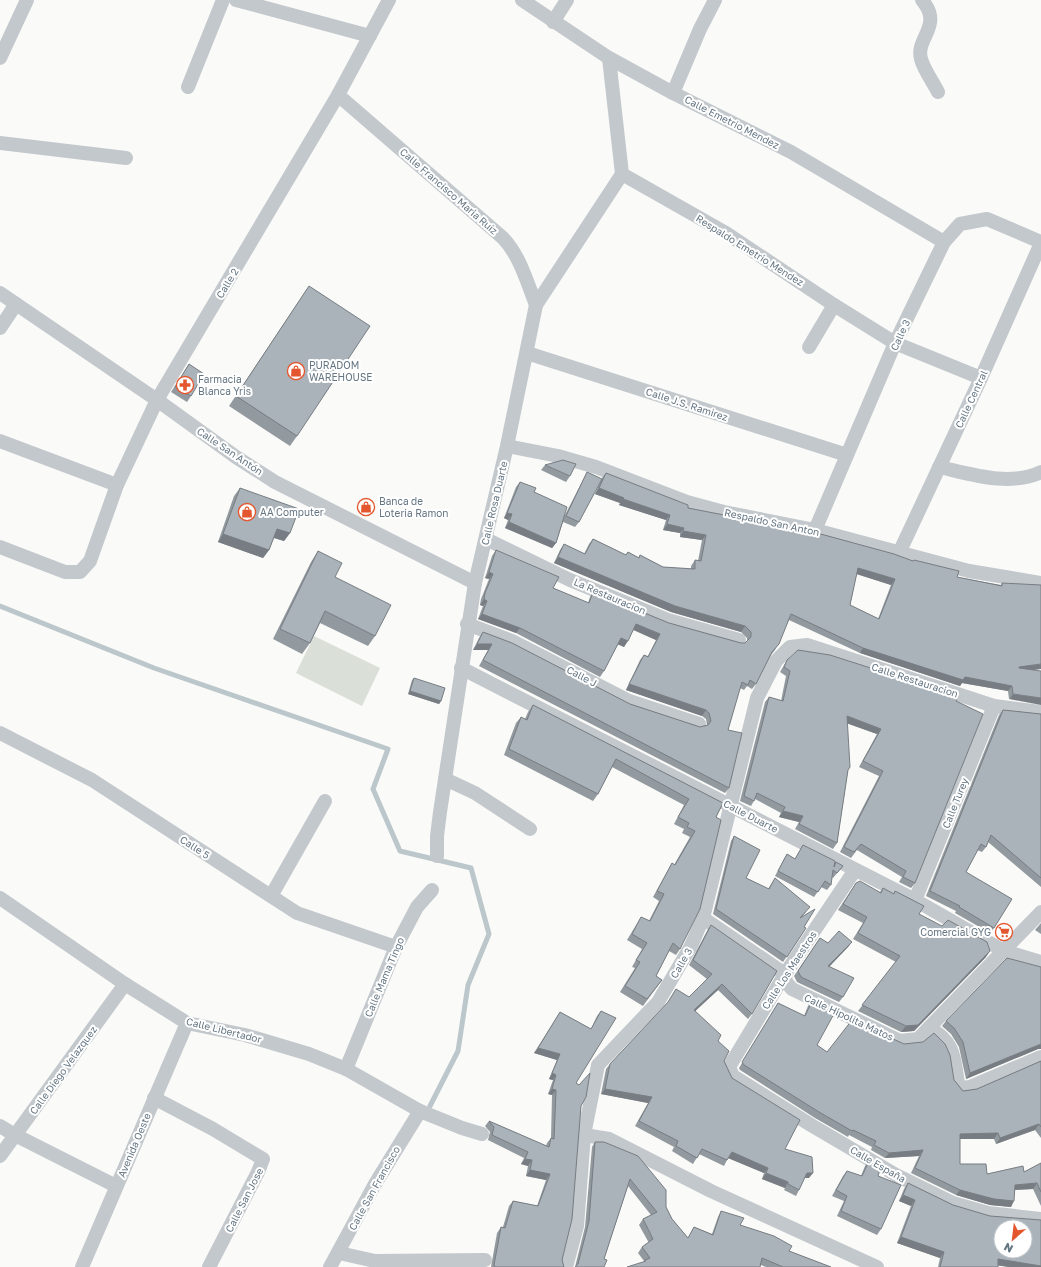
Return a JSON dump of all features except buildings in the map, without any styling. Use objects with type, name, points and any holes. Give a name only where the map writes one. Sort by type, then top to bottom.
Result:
[{"type":"street","points":[[0,58],[27,0]]},
{"type":"street","points":[[188,87],[223,0]]},
{"type":"street","points":[[236,0],[370,36]]},
{"type":"street","name":"Calle 2","points":[[0,547],[65,572],[80,572],[90,561],[117,485],[157,400],[338,95],[389,0]]},
{"type":"street","name":"Calle Emetrio Mendez","points":[[522,0],[608,58],[673,93],[791,152],[944,242]]},
{"type":"street","points":[[554,22],[566,0]]},
{"type":"street","points":[[673,93],[700,29],[715,0]]},
{"type":"street","points":[[922,0],[930,12],[931,20],[920,50],[921,59],[938,92]]},
{"type":"street","points":[[608,58],[622,174]]},
{"type":"street","name":"Calle Francisco Maria Ruiz","points":[[338,95],[511,246],[536,305]]},
{"type":"street","points":[[0,143],[126,158]]},
{"type":"street","name":"Calle Rosa Duarte","points":[[437,856],[437,836],[475,583],[507,446],[536,305],[622,174]]},
{"type":"street","name":"Respaldo Emetrio Mendez","points":[[622,174],[726,233],[834,305],[895,343],[981,378]]},
{"type":"street","name":"Calle 3","points":[[815,530],[895,343],[944,242],[960,224],[987,219],[1041,242]]},
{"type":"street","name":"Calle Central","points":[[899,554],[981,378],[1041,242]]},
{"type":"street","name":"Calle San Antón","points":[[0,293],[157,400],[236,457],[275,482],[475,583]]},
{"type":"street","points":[[0,328],[16,304]]},
{"type":"street","points":[[809,347],[834,305]]},
{"type":"street","name":"Calle J.S. Ramirez","points":[[527,353],[847,455]]},
{"type":"street","points":[[0,441],[117,485]]},
{"type":"street","name":"Respaldo San Anton","points":[[507,446],[558,456],[596,467],[687,502],[724,512],[815,530],[899,554],[969,571],[1041,583]]},
{"type":"street","points":[[939,467],[996,479],[1033,476],[1041,472]]},
{"type":"street","name":"La Restauracion","points":[[486,539],[570,580],[668,620],[739,640]]},
{"type":"street","name":"Calle J","points":[[468,624],[512,641],[628,701],[699,724]]},
{"type":"street","name":"Calle Restauracion","points":[[790,647],[806,645],[994,706],[1041,712]]},
{"type":"street","name":"Calle 3","points":[[566,1267],[577,1226],[584,1135],[598,1065],[658,1002],[691,946],[703,918],[757,698],[776,661],[790,647]]},
{"type":"street","name":"Calle Duarte","points":[[462,668],[915,900],[1004,951],[1041,962]]},
{"type":"street","name":"Calle Turey","points":[[915,900],[994,706]]},
{"type":"street","name":"Calle 5","points":[[0,733],[92,780],[297,913],[396,947]]},
{"type":"street","points":[[445,779],[475,793],[530,829]]},
{"type":"street","points":[[272,896],[325,801]]},
{"type":"street","name":"Calle Los Maestros","points":[[730,1071],[729,1066],[785,974],[855,870]]},
{"type":"street","name":"Calle Mama Tingo","points":[[346,1069],[396,947],[417,907],[432,890]]},
{"type":"street","name":"Calle Libertador","points":[[0,898],[125,984],[187,1023],[245,1034],[308,1054],[346,1069],[420,1111],[462,1128],[482,1134]]},
{"type":"street","name":"Calle Hipolita Matos","points":[[703,918],[785,974],[786,982],[792,989],[900,1041],[918,1039],[1041,912]]},
{"type":"street","name":"Calle Diego Velazquez","points":[[0,1156],[125,984]]},
{"type":"street","name":"Avenida Oeste","points":[[88,1265],[116,1186],[187,1023]]},
{"type":"street","points":[[929,1028],[948,1042],[954,1060],[958,1084],[962,1088],[970,1087],[1041,1057]]},
{"type":"street","name":"Calle España","points":[[730,1071],[733,1076],[811,1125],[896,1175],[953,1203],[988,1213],[1041,1219]]},
{"type":"street","name":"Calle San Jose","points":[[154,1098],[213,1129],[263,1159],[258,1172],[209,1267]]},
{"type":"street","name":"Calle San Francisco","points":[[330,1267],[339,1253],[374,1184],[420,1111]]},
{"type":"street","points":[[0,1126],[116,1186]]},
{"type":"street","points":[[584,1135],[609,1139],[711,1191],[877,1267]]},
{"type":"street","points":[[339,1253],[375,1261],[485,1260]]},
{"type":"shaded area","points":[[314,636],[380,668],[362,706],[296,673]]},
{"type":"waterway","points":[[0,606],[154,668],[388,749],[373,789],[400,851],[471,868],[489,934],[468,985],[458,1051],[430,1106]]},
{"type":"place","name":"PURADOM WAREHOUSE","points":[[296,371]]},
{"type":"place","name":"Farmacia Blanca Yris","points":[[185,385]]},
{"type":"place","name":"Banca de Loteria Ramon","points":[[366,507]]},
{"type":"place","name":"AA Computer","points":[[247,512]]},
{"type":"place","name":"Comercial GYG","points":[[1004,932]]}]
